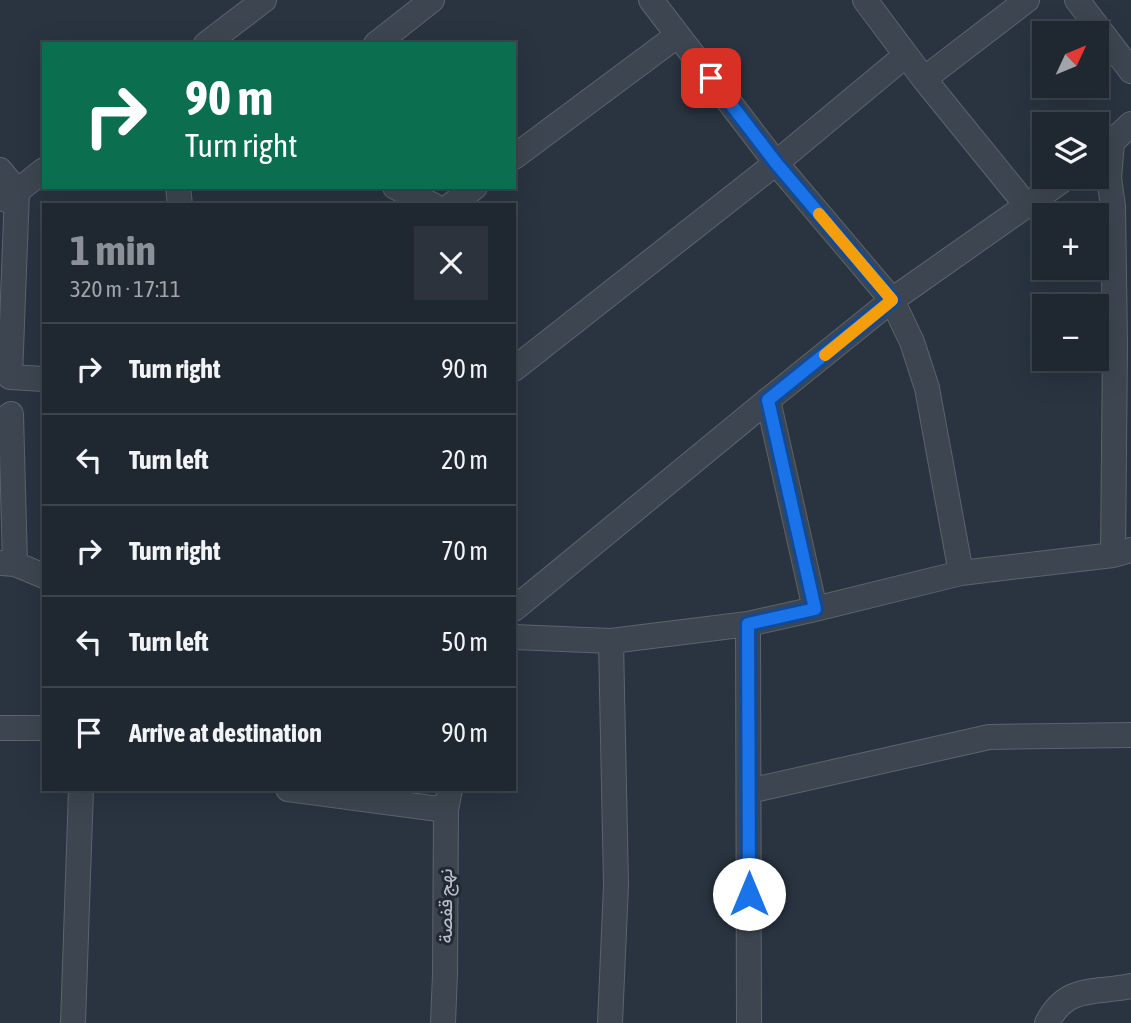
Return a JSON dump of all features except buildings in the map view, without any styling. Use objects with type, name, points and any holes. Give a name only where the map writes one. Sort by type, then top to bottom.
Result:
[{"type":"street","points":[[209,42],[264,0]]},
{"type":"street","points":[[651,0],[776,163],[892,300],[912,342],[927,388],[961,573]]},
{"type":"street","points":[[865,0],[924,79],[1027,205]]},
{"type":"street","points":[[924,79],[1027,0]]},
{"type":"street","points":[[1077,0],[1131,71]]},
{"type":"street","points":[[378,42],[415,5]]},
{"type":"street","points":[[516,156],[678,35]]},
{"type":"street","points":[[516,367],[776,163],[906,55]]},
{"type":"street","points":[[1109,144],[1131,124]]},
{"type":"street","points":[[516,637],[611,641],[748,624],[961,573],[1122,552],[1123,345],[1113,206],[1120,182],[1109,157]]},
{"type":"street","points":[[0,170],[8,198],[8,564],[42,575]]},
{"type":"street","points":[[8,198],[42,172]]},
{"type":"street","points":[[400,189],[429,203]]},
{"type":"street","points":[[454,203],[472,189]]},
{"type":"street","points":[[516,607],[892,300],[1050,189]]},
{"type":"street","points":[[10,377],[42,379]]},
{"type":"street","points":[[768,400],[815,609]]},
{"type":"street","points":[[748,624],[749,1023]]},
{"type":"street","points":[[610,1023],[617,885],[611,641]]},
{"type":"street","points":[[0,728],[42,728]]},
{"type":"street","points":[[749,791],[989,737],[1131,735]]},
{"type":"street","points":[[73,1023],[81,791]]},
{"type":"street","points":[[320,791],[448,799]]},
{"type":"street","name":"نهج قفصة","points":[[443,1023],[448,799]]},
{"type":"street","points":[[1047,1023],[1058,1005],[1071,995],[1131,986]]},
{"type":"slow traffic","points":[[819,214],[892,300],[825,355]]},
{"type":"route","points":[[711,78],[776,163],[892,300],[768,400],[815,609],[748,624],[749,894]]}]
